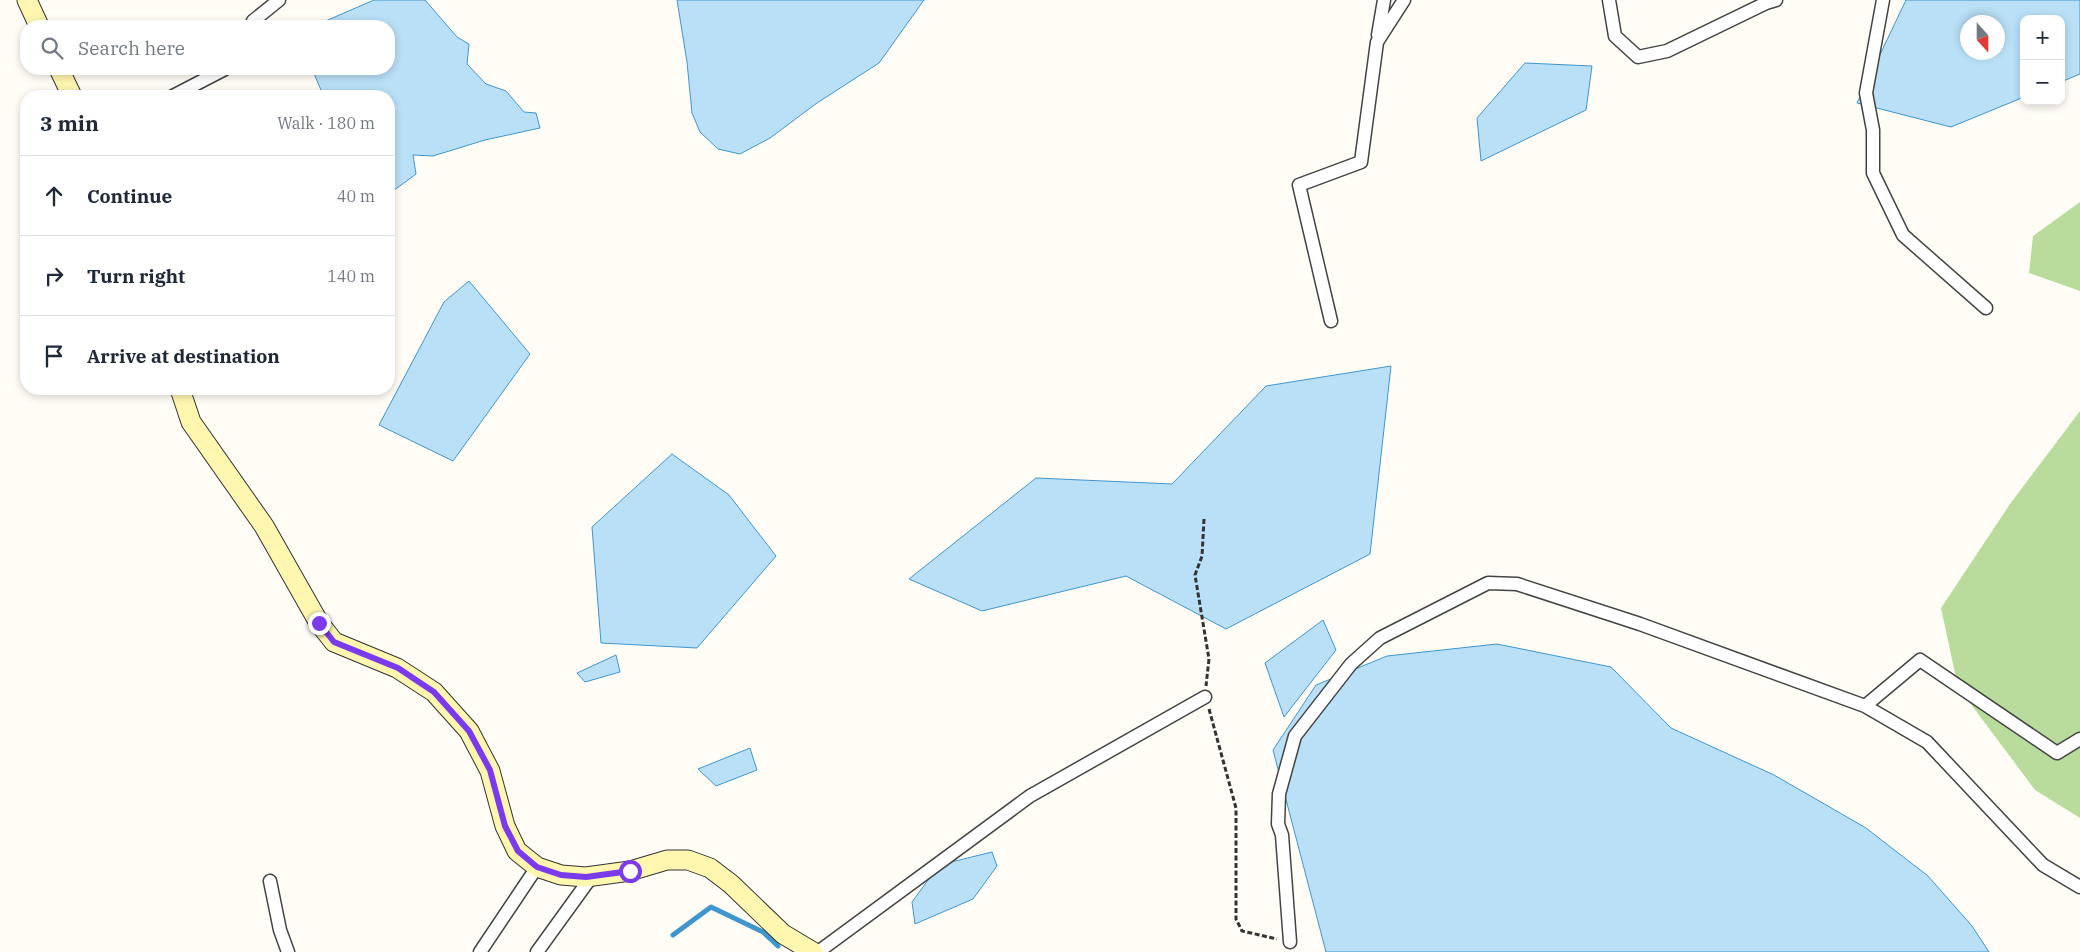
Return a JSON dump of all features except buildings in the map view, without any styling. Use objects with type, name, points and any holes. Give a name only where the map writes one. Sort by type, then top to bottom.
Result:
[{"type":"street","points":[[26,0],[36,20]]},
{"type":"street","points":[[254,20],[279,0]]},
{"type":"street","points":[[1331,321],[1299,185],[1361,162],[1384,0]]},
{"type":"street","points":[[1377,42],[1404,0]]},
{"type":"street","points":[[1609,0],[1615,36],[1638,57],[1667,51],[1766,2],[1776,0]]},
{"type":"street","points":[[1883,0],[1866,94],[1873,130],[1873,172],[1903,235],[1986,308]]},
{"type":"street","points":[[62,75],[69,90]]},
{"type":"street","points":[[185,90],[213,75]]},
{"type":"street","points":[[182,395],[191,422],[264,526],[319,623],[334,642],[398,668],[434,692],[469,731],[490,770],[505,826],[518,851],[537,867],[561,875],[592,876],[630,871],[667,860],[688,860],[710,868],[731,884],[782,934],[813,952]]},
{"type":"street","points":[[1290,942],[1282,835],[1278,824],[1279,794],[1295,736],[1351,664],[1380,638],[1488,583],[1517,584],[1640,624],[1865,706],[1927,742],[2043,865],[2080,888]]},
{"type":"street","points":[[1865,706],[1920,660],[2057,753],[2080,739]]},
{"type":"street","points":[[818,952],[1030,796],[1205,697]]},
{"type":"street","points":[[480,952],[537,867]]},
{"type":"street","points":[[537,952],[592,876]]},
{"type":"street","points":[[270,881],[280,930],[288,952]]},
{"type":"path","points":[[1204,519],[1202,556],[1195,575],[1209,659],[1205,697],[1236,808],[1236,918],[1242,931],[1290,942]]},
{"type":"green space","points":[[2080,202],[2080,291],[2029,273],[2033,236]]},
{"type":"green space","points":[[2080,411],[2080,818],[2035,790],[1958,687],[1941,608],[2010,504]]},
{"type":"water","points":[[374,0],[425,0],[457,37],[469,44],[467,64],[486,84],[506,91],[524,112],[536,113],[540,128],[485,140],[433,156],[413,155],[416,174],[395,190],[395,90],[321,90],[315,75],[395,75],[395,20],[328,20]]},
{"type":"water","points":[[677,0],[924,0],[879,63],[817,103],[770,138],[740,154],[718,149],[700,132],[692,113],[687,62]]},
{"type":"water","points":[[1906,0],[2080,0],[2080,74],[2065,80],[2065,15],[2020,15],[2020,99],[1951,127],[1857,103]]},
{"type":"water","points":[[1525,63],[1592,66],[1586,110],[1481,161],[1477,118]]},
{"type":"water","points":[[469,281],[530,354],[453,461],[379,425],[444,302]]},
{"type":"water","points":[[1391,366],[1370,554],[1226,629],[1126,576],[982,611],[909,579],[1036,478],[1172,484],[1266,386]]},
{"type":"water","points":[[672,454],[729,495],[776,556],[697,648],[601,643],[592,527]]},
{"type":"water","points":[[1323,620],[1336,650],[1284,717],[1265,663]]},
{"type":"water","points":[[1497,644],[1611,667],[1671,728],[1774,775],[1866,828],[1928,876],[1972,926],[1989,952],[1326,952],[1273,750],[1316,685],[1387,656]]},
{"type":"water","points":[[616,655],[620,672],[585,682],[577,673]]},
{"type":"water","points":[[750,748],[757,770],[716,786],[698,769]]},
{"type":"water","points":[[992,852],[997,866],[973,899],[915,924],[912,902],[939,865]]},
{"type":"waterway","points":[[673,935],[711,907],[763,932],[778,946]]},
{"type":"route","points":[[319,623],[334,642],[398,668],[434,692],[469,731],[490,770],[505,826],[518,851],[537,867],[561,875],[586,877],[630,871]]}]
